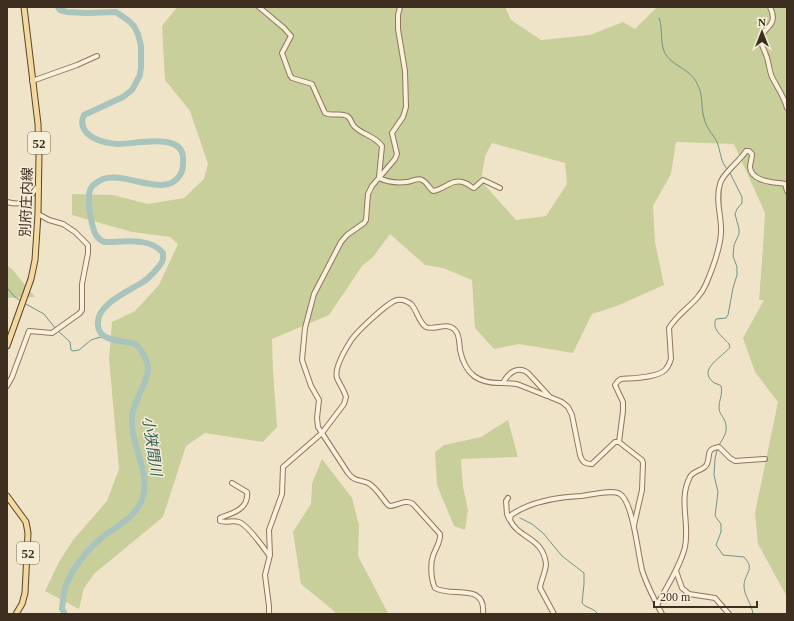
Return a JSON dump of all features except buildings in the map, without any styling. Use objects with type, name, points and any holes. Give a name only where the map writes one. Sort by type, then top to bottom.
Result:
[{"type":"main road","name":"別府庄内線","points":[[7,346],[31,280],[35,260],[38,214],[38,124],[24,7]]},
{"type":"main road","name":"52","points":[[7,496],[26,522],[28,533],[25,593],[22,604],[16,614]]},
{"type":"street","points":[[259,7],[284,28],[291,36],[282,53],[292,78],[312,84],[328,115],[346,115],[349,117],[354,126],[377,139],[382,146],[379,178]]},
{"type":"street","points":[[400,7],[398,15],[398,29],[405,71],[406,107],[403,117],[392,134],[397,154],[395,159],[372,186],[368,194],[366,220],[347,235],[341,242],[314,294],[305,328],[303,365],[311,386],[319,400],[317,423],[352,478],[373,486],[390,506],[405,501],[410,501],[438,531],[441,538],[432,557],[432,574],[435,588],[449,592],[468,592],[474,594],[482,602],[484,608],[483,614]]},
{"type":"street","points":[[770,7],[774,14],[773,19],[761,39],[771,75],[781,92],[787,108]]},
{"type":"street","points":[[32,81],[77,65],[97,56]]},
{"type":"street","points":[[619,442],[623,402],[615,385],[621,379],[657,374],[664,371],[670,363],[671,359],[668,328],[700,295],[712,270],[721,234],[718,199],[722,180],[746,151],[752,154],[750,166],[751,172],[754,176],[760,180],[785,184],[787,191]]},
{"type":"street","points":[[379,178],[386,182],[400,183],[419,179],[423,180],[433,191],[437,191],[456,182],[465,183],[471,188],[474,188],[483,180],[500,188]]},
{"type":"street","points":[[7,202],[18,205],[26,201],[39,185]]},
{"type":"street","points":[[7,386],[19,359],[27,333],[29,331],[52,333],[80,314],[82,310],[82,284],[86,270],[89,248],[88,245],[75,232],[63,224],[49,220],[38,214]]},
{"type":"street","points":[[269,614],[265,575],[270,555],[269,530],[282,494],[283,467],[322,433],[345,401],[345,393],[336,373],[348,344],[357,332],[397,300],[403,300],[412,305],[423,325],[426,327],[447,326],[454,329],[459,337],[463,358],[474,377],[491,382],[517,384],[562,402],[568,407],[572,415],[581,460],[584,463],[592,464],[615,442],[619,442]]},
{"type":"street","points":[[504,383],[505,379],[513,371],[525,370],[550,397]]},
{"type":"street","points":[[619,442],[642,460],[643,463],[642,490],[634,528]]},
{"type":"street","points":[[657,605],[676,571],[685,548],[687,532],[684,506],[685,490],[692,473],[707,464],[708,453],[713,448],[719,447],[735,461],[765,459]]},
{"type":"street","points":[[232,483],[247,492],[247,499],[245,503],[235,512],[220,518],[220,521],[236,521],[242,524],[255,536],[270,555]]},
{"type":"street","points":[[510,520],[511,515],[517,511],[545,501],[569,496],[587,496],[608,492],[619,493],[628,507],[648,589],[662,614]]},
{"type":"street","points":[[508,498],[506,501],[507,514],[513,526],[516,530],[535,542],[542,552],[546,565],[540,588],[554,614]]},
{"type":"street","points":[[676,571],[682,588],[689,594],[715,598],[729,614]]},
{"type":"green space","points":[[177,7],[505,7],[511,20],[541,40],[590,35],[623,22],[635,29],[657,7],[787,7],[787,597],[758,544],[755,513],[778,402],[755,372],[743,338],[764,300],[759,300],[765,213],[734,144],[676,142],[671,174],[653,206],[655,242],[664,285],[617,306],[592,314],[573,353],[519,344],[494,349],[475,328],[472,280],[443,268],[425,265],[390,234],[373,257],[362,266],[329,315],[272,339],[277,427],[263,442],[205,433],[186,446],[163,517],[95,573],[84,588],[79,609],[45,591],[59,562],[73,540],[107,501],[119,469],[109,359],[112,322],[135,311],[159,285],[178,244],[170,237],[132,232],[72,215],[72,194],[113,195],[148,204],[184,198],[204,179],[208,164],[190,111],[165,80],[162,26]],"holes":[[[492,143],[565,163],[567,184],[546,216],[516,220],[481,181],[485,156]]]},
{"type":"green space","points":[[7,266],[12,269],[35,297],[7,298]]},
{"type":"green space","points":[[508,420],[518,457],[461,459],[463,487],[468,510],[465,530],[454,526],[437,485],[435,452],[444,445],[481,437]]},
{"type":"green space","points":[[322,459],[352,498],[359,525],[358,556],[388,613],[395,614],[336,614],[301,584],[293,532],[311,504],[312,484]]},
{"type":"waterway","name":"小狭間川","points":[[58,7],[60,10],[67,12],[116,12],[134,26],[141,46],[140,75],[132,90],[123,97],[84,115],[82,124],[86,132],[96,139],[113,144],[156,141],[166,142],[175,145],[181,150],[183,158],[183,169],[174,182],[165,185],[155,185],[122,178],[103,179],[96,183],[90,192],[89,204],[94,231],[102,241],[144,242],[158,248],[163,253],[163,259],[158,268],[148,278],[114,299],[107,305],[98,318],[98,328],[103,335],[111,339],[136,344],[147,362],[148,370],[144,385],[133,411],[132,422],[133,433],[144,478],[144,489],[142,500],[131,516],[93,546],[73,571],[66,585],[64,594],[62,609],[65,614]]},
{"type":"waterway","points":[[659,18],[664,51],[671,61],[686,71],[696,81],[702,99],[705,122],[717,142],[722,160],[728,170]]},
{"type":"waterway","points":[[719,445],[725,435],[726,429],[724,419],[719,410],[721,386],[714,383],[709,377],[708,372],[713,363],[730,347],[715,326],[716,319],[726,318],[728,315],[737,275],[737,267],[733,256],[734,245],[739,234],[739,229],[735,214],[742,203],[742,197],[730,173]]},
{"type":"waterway","points":[[7,288],[21,301]]},
{"type":"waterway","points":[[24,303],[44,314],[55,328]]},
{"type":"waterway","points":[[57,330],[70,342],[71,350],[73,351],[79,350],[91,340],[104,336]]},
{"type":"waterway","points":[[717,450],[714,475],[718,492],[715,516],[721,524],[721,532],[716,545],[723,555],[744,557],[747,561],[749,568],[744,582],[744,590],[753,614]]},
{"type":"waterway","points":[[520,518],[532,524],[543,533],[562,556],[584,573],[582,603],[598,614]]}]
